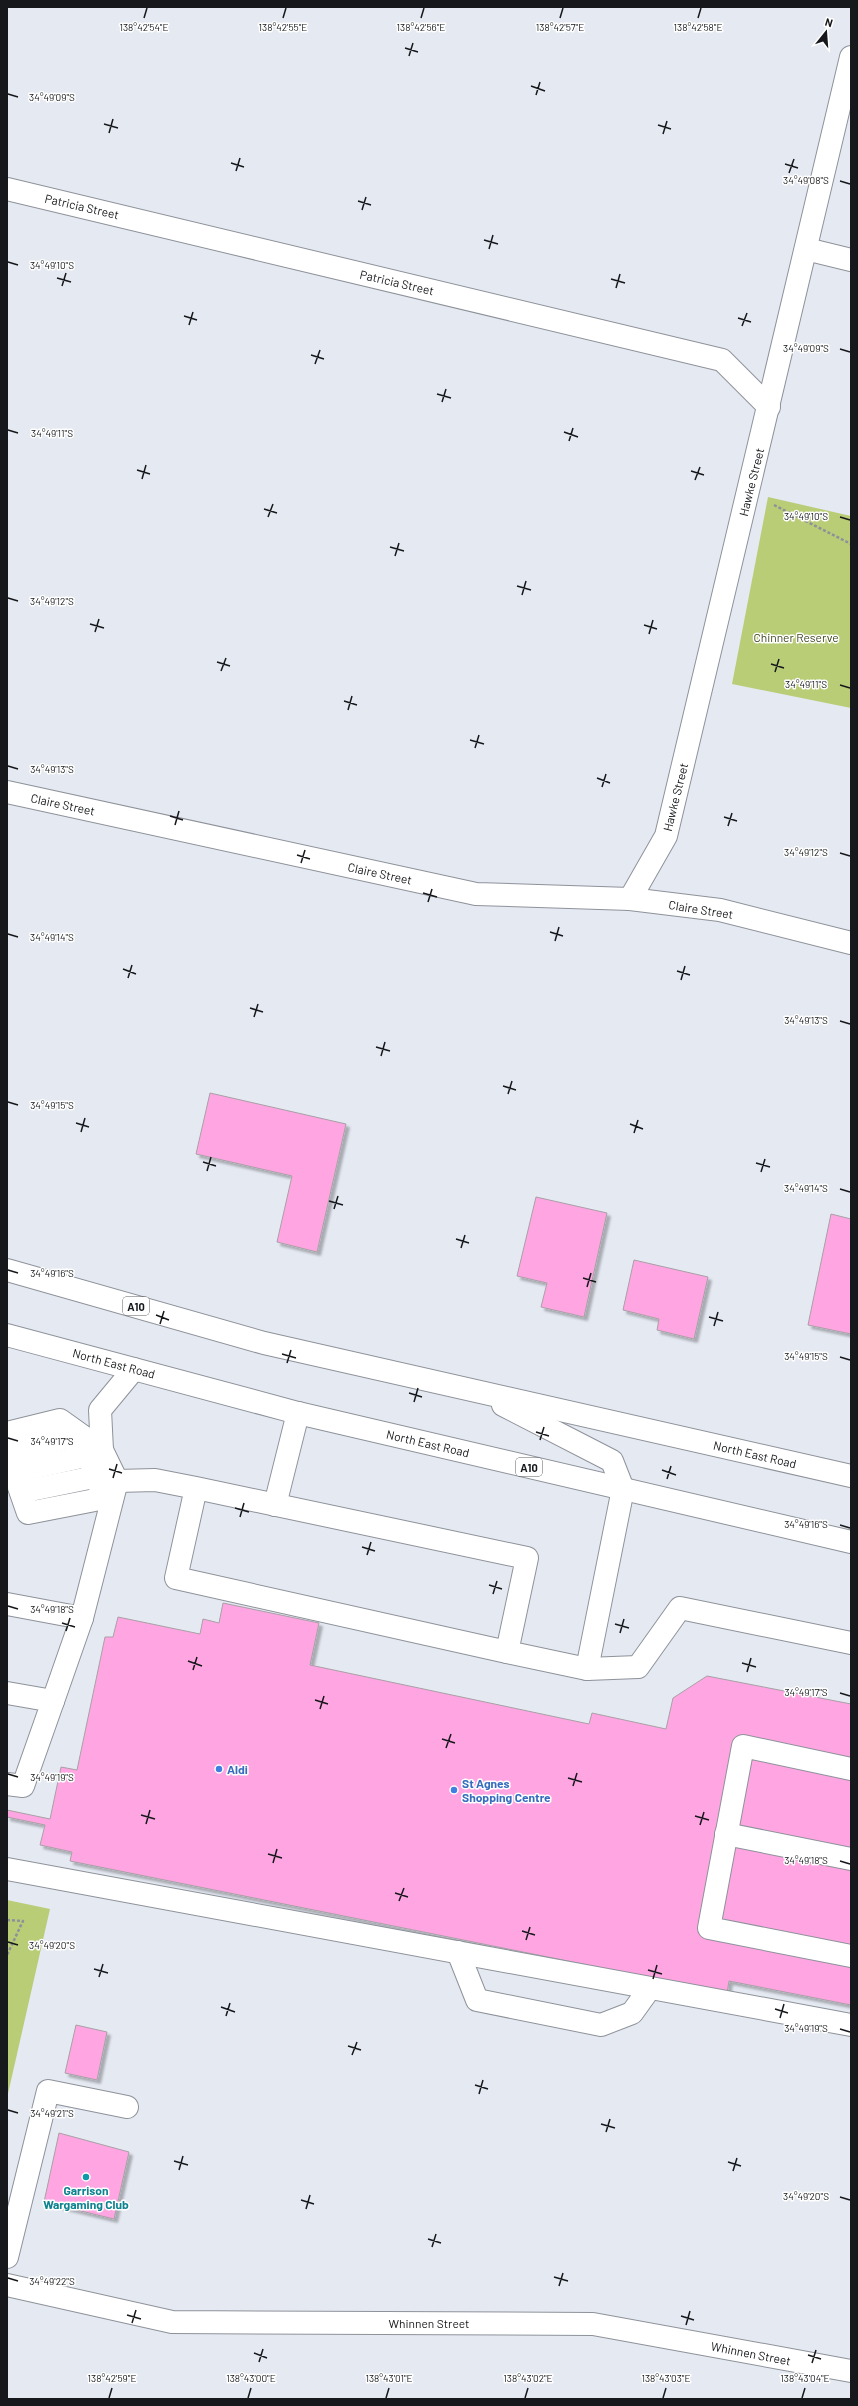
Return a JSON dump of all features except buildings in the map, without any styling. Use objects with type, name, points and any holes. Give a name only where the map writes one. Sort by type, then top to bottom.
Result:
[{"type":"street","name":"Hawke Street","points":[[630,899],[666,836],[851,57]]},
{"type":"street","name":"Patricia Street","points":[[7,188],[722,360],[769,407]]},
{"type":"street","points":[[806,249],[851,260]]},
{"type":"street","name":"Claire Street","points":[[7,792],[476,894],[630,899],[720,910],[851,943]]},
{"type":"street","name":"North East Road","points":[[7,1270],[264,1343],[851,1476]]},
{"type":"street","name":"North East Road","points":[[7,1335],[298,1413],[851,1542]]},
{"type":"street","points":[[12,1467],[28,1513],[100,1499],[102,1450],[100,1410],[134,1368]]},
{"type":"street","points":[[474,1390],[612,1461],[623,1489],[587,1669]]},
{"type":"street","points":[[275,1505],[298,1413]]},
{"type":"street","points":[[7,1433],[60,1420],[102,1450],[117,1481],[82,1618],[23,1786],[7,1784]]},
{"type":"street","points":[[12,1467],[67,1438],[102,1450]]},
{"type":"street","points":[[12,1467],[89,1478],[102,1450]]},
{"type":"street","points":[[117,1481],[155,1480],[527,1558],[507,1652]]},
{"type":"street","points":[[196,1488],[176,1578],[587,1669],[638,1667],[680,1608],[851,1643]]},
{"type":"street","points":[[7,1604],[82,1618]]},
{"type":"street","points":[[7,1693],[53,1701]]},
{"type":"street","points":[[851,1769],[743,1746],[709,1928],[851,1956]]},
{"type":"street","points":[[726,1834],[851,1858]]},
{"type":"street","points":[[7,1869],[851,2025]]},
{"type":"street","points":[[458,1952],[477,2000],[601,2025],[632,2013],[650,1988]]},
{"type":"street","points":[[7,2257],[48,2091],[127,2107]]},
{"type":"street","name":"Whinnen Street","points":[[7,2285],[172,2322],[593,2324],[851,2371]]},
{"type":"path","points":[[748,494],[851,544]]},
{"type":"path","points":[[7,1920],[22,1921],[7,1955]]},
{"type":"green space","name":"Chinner Reserve","points":[[768,497],[851,516],[851,708],[732,684]]},
{"type":"green space","points":[[7,1900],[50,1909],[7,2098]]},
{"type":"place","name":"Aldi","points":[[219,1769]]},
{"type":"place","name":"St Agnes Shopping Centre","points":[[454,1790]]},
{"type":"place","name":"Garrison Wargaming Club","points":[[86,2177]]}]
